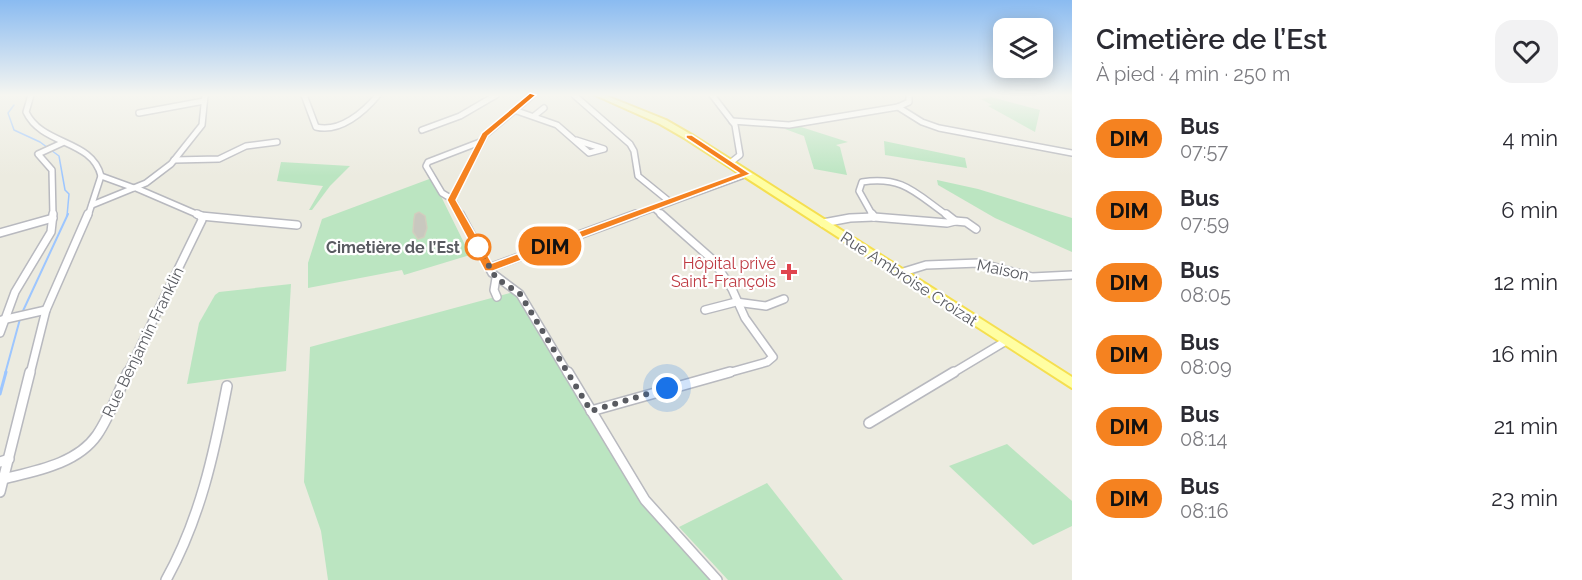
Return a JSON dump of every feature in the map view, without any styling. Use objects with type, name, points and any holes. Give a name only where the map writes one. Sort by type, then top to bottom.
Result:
[{"type":"main road","name":"Rue Ambroise Croizat","points":[[663,122],[1072,383]]},
{"type":"street","points":[[0,492],[5,461],[46,310],[92,206],[101,176],[101,170],[94,158],[40,132],[30,122]]},
{"type":"street","points":[[92,206],[135,188],[174,160],[202,122]]},
{"type":"street","points":[[315,122],[316,126],[327,129],[341,122]]},
{"type":"street","points":[[422,130],[444,122]]},
{"type":"street","points":[[452,200],[480,142],[500,122]]},
{"type":"street","points":[[550,122],[557,125],[589,153],[604,149],[576,140]]},
{"type":"street","points":[[606,122],[626,140],[634,151],[639,176],[670,202]]},
{"type":"street","points":[[730,163],[740,155],[732,122]]},
{"type":"street","points":[[747,122],[789,125],[807,122]]},
{"type":"street","points":[[922,122],[939,128],[1072,153]]},
{"type":"street","points":[[0,333],[2,320],[15,292],[46,242],[53,218],[52,170],[38,154],[62,142]]},
{"type":"street","points":[[174,160],[219,159],[246,146],[277,142]]},
{"type":"street","points":[[480,142],[428,162],[426,166],[441,193],[452,200],[496,278],[520,294],[645,500],[717,580]]},
{"type":"street","points":[[489,268],[747,174]]},
{"type":"street","points":[[101,176],[201,216],[297,225]]},
{"type":"street","points":[[874,218],[859,191],[862,182],[876,178],[904,185],[955,221]]},
{"type":"street","points":[[591,411],[771,360],[772,355],[745,318],[732,289],[713,260],[654,207]]},
{"type":"street","name":"Rue Benjamin Franklin","points":[[3,479],[74,456],[89,446],[97,435],[201,216]]},
{"type":"street","points":[[0,233],[53,218]]},
{"type":"street","points":[[823,223],[834,220],[874,218],[947,223],[955,221],[966,222],[976,229]]},
{"type":"street","name":"Maison","points":[[900,273],[926,265],[979,263],[1032,277],[1072,275]]},
{"type":"street","points":[[496,278],[494,290],[497,297]]},
{"type":"street","points":[[705,310],[736,302],[766,306],[784,299]]},
{"type":"street","points":[[2,320],[46,310]]},
{"type":"street","points":[[869,423],[1006,341]]},
{"type":"street","points":[[166,580],[188,534],[212,466],[227,386]]},
{"type":"green space","points":[[1017,122],[1037,122],[1035,132]]},
{"type":"green space","points":[[798,126],[848,142],[836,145],[840,147],[847,175],[814,169],[804,136],[785,129]]},
{"type":"green space","points":[[884,141],[965,158],[967,168],[885,155]]},
{"type":"green space","points":[[281,162],[350,166],[330,186],[312,210],[309,210],[323,186],[277,181]]},
{"type":"green space","points":[[432,178],[470,255],[404,275],[402,270],[308,288],[308,263],[322,219]]},
{"type":"green space","points":[[937,180],[978,189],[1072,218],[1072,252],[995,218],[938,185]]},
{"type":"green space","points":[[291,284],[286,371],[187,384],[199,323],[215,295],[219,292]]},
{"type":"green space","name":"Cimetière de l’Est","points":[[514,292],[641,501],[710,580],[328,580],[321,531],[304,482],[310,347]]},
{"type":"green space","points":[[1007,444],[1072,501],[1072,526],[1033,545],[949,466]]},
{"type":"green space","points":[[767,483],[843,580],[728,580],[679,527]]},
{"type":"building","points":[[419,212],[425,216],[427,228],[424,237],[418,239],[413,232],[415,214]]},
{"type":"waterway","points":[[11,122],[14,130],[40,142],[59,156],[65,190],[69,194],[67,216]]},
{"type":"waterway","points":[[22,313],[68,214]]},
{"type":"waterway","points":[[5,374],[20,319]]},
{"type":"waterway","points":[[0,394],[6,372]]},
{"type":"bus line","name":"DIM","points":[[500,122],[482,138],[454,191],[452,200],[489,268],[747,174],[689,137]]},
{"type":"place","name":"Cimetière de l’Est","points":[[478,247]]},
{"type":"place","name":"Hôpital privé Saint-François","points":[[789,272]]},
{"type":"route","points":[[478,247],[496,278],[520,294],[591,411],[667,388]]}]
